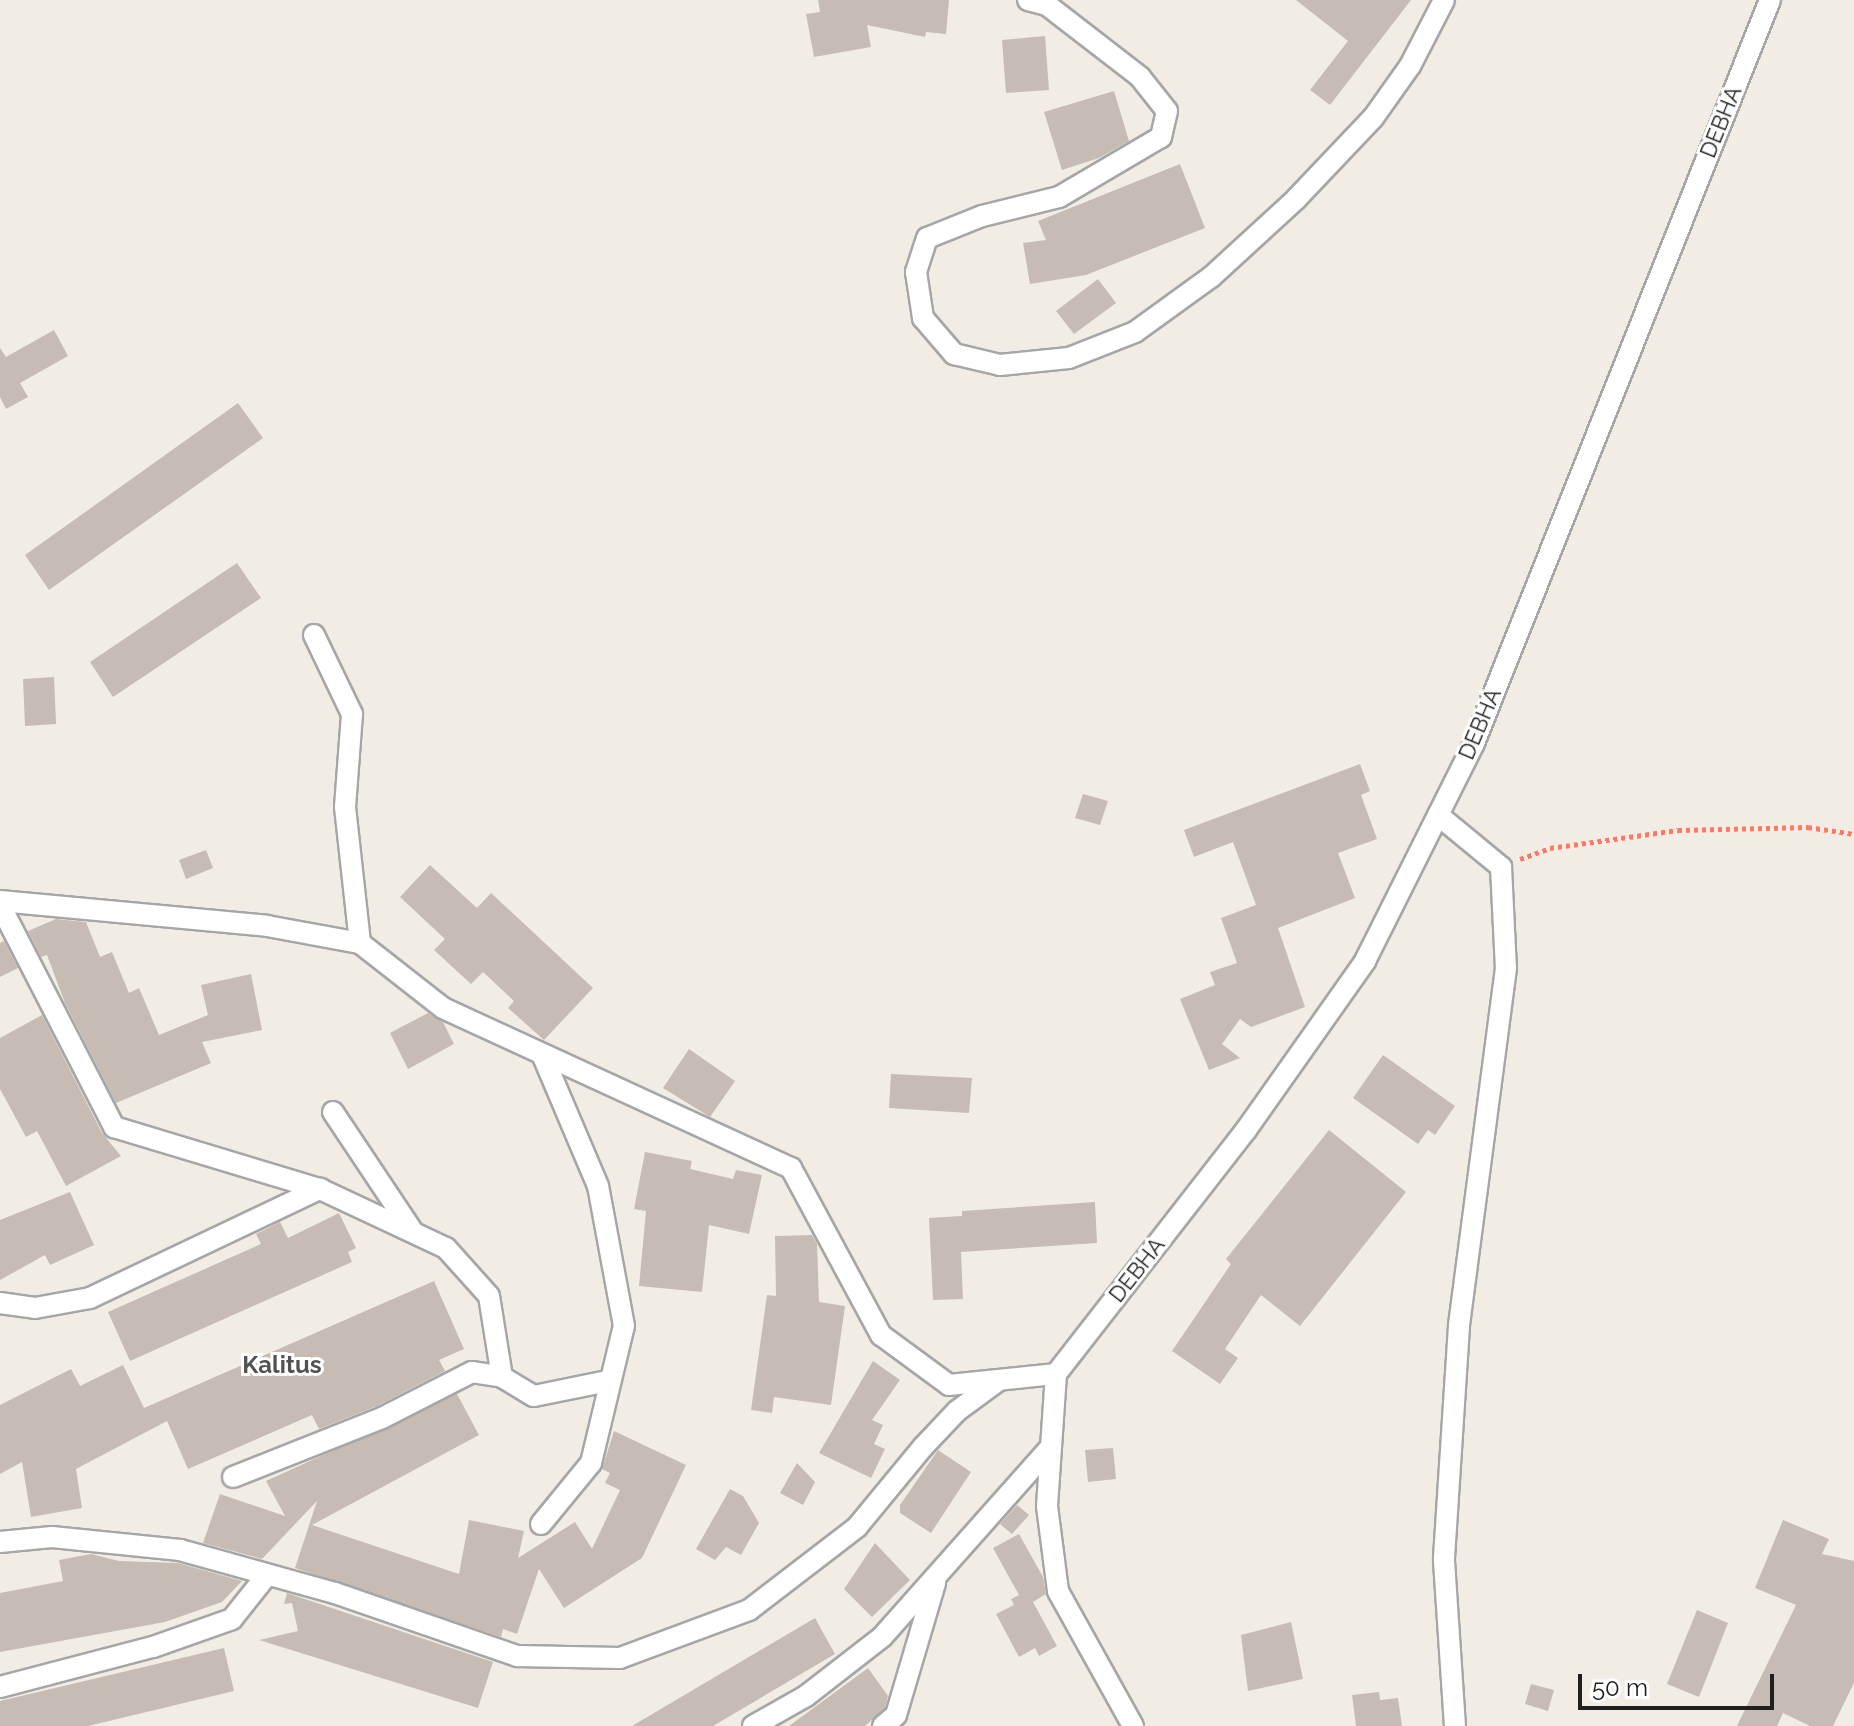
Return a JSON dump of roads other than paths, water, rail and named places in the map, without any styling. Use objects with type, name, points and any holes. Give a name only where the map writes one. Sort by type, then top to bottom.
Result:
[{"type":"street","points":[[1028,0],[1047,5],[1140,77],[1167,111],[1161,137],[1059,197],[982,216],[927,238],[916,272],[923,318],[954,354],[1000,365],[1069,358],[1135,332],[1211,277],[1296,199],[1373,118],[1410,66],[1444,0]]},
{"type":"street","name":"DEBHA","points":[[1056,1374],[1246,1130],[1365,961],[1474,743],[1770,0]]},
{"type":"street","points":[[314,635],[352,714],[345,807],[360,943]]},
{"type":"street","points":[[1438,815],[1501,867],[1506,968],[1459,1326],[1444,1561],[1455,1726]]},
{"type":"street","points":[[0,903],[267,926],[360,943],[443,1008],[791,1168],[881,1335],[949,1385],[1056,1374],[1048,1450],[1047,1506],[1058,1591],[1133,1726]]},
{"type":"street","points":[[0,903],[114,1127],[320,1189],[446,1248],[489,1296],[502,1377]]},
{"type":"street","points":[[541,1524],[591,1463],[608,1381],[624,1326],[598,1186],[542,1054]]},
{"type":"street","points":[[333,1112],[413,1232]]},
{"type":"street","points":[[0,1303],[35,1308],[90,1298],[320,1189]]},
{"type":"street","points":[[233,1477],[382,1418],[472,1372],[502,1377],[534,1396],[608,1381]]},
{"type":"street","points":[[0,1542],[52,1537],[180,1550],[517,1656],[620,1658],[749,1610],[857,1527],[948,1420],[1000,1380]]},
{"type":"street","points":[[753,1726],[806,1696],[882,1637],[1048,1450]]},
{"type":"street","points":[[0,1687],[153,1647],[232,1619],[267,1575]]},
{"type":"street","points":[[883,1726],[896,1715],[937,1575]]},
{"type":"district","name":"Kalitus","points":[[282,1365]]}]
